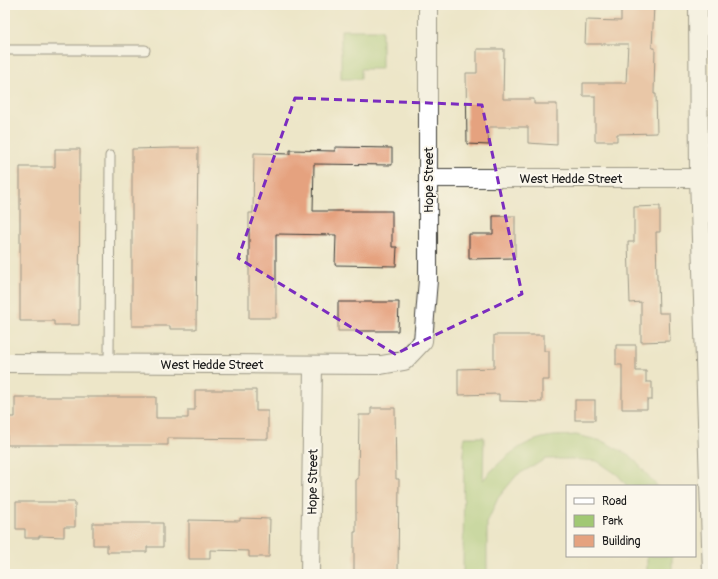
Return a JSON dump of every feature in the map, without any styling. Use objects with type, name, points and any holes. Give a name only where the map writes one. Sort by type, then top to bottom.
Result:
[{"type":"street","name":"Hope Street","points":[[413,351],[423,341],[428,280],[428,5]]},
{"type":"street","points":[[698,5],[706,178],[712,574]]},
{"type":"street","name":"West Hedde Street","points":[[428,178],[706,178]]},
{"type":"street","name":"West Hedde Street","points":[[5,363],[381,365],[404,361],[413,351]]},
{"type":"street","name":"Hope Street","points":[[310,574],[313,365]]},
{"type":"lane","points":[[5,50],[145,50]]},
{"type":"lane","points":[[109,363],[110,156]]},
{"type":"highlighted area","points":[[295,98],[482,105],[522,294],[395,354],[238,258]]},
{"type":"green space","points":[[341,30],[382,30],[382,69],[361,69],[361,79],[341,79]]},
{"type":"green space","points":[[576,435],[602,441],[631,456],[656,485],[626,485],[618,475],[597,461],[546,459],[517,475],[498,498],[487,523],[487,574],[463,574],[464,437],[484,437],[483,480],[512,453],[528,443],[550,436]]},
{"type":"green space","points":[[647,557],[672,557],[672,574],[647,574]]},
{"type":"building","points":[[621,5],[654,5],[652,48],[655,48],[654,94],[656,94],[657,133],[617,134],[617,141],[595,141],[595,96],[583,96],[583,83],[626,83],[628,44],[585,44],[586,20],[621,21]]},
{"type":"building","points":[[477,49],[504,49],[503,99],[534,99],[534,104],[557,104],[557,145],[528,143],[528,127],[489,127],[489,145],[467,144],[466,73],[477,73]]},
{"type":"building","points":[[335,147],[392,148],[392,165],[314,164],[313,211],[392,211],[392,247],[397,247],[396,266],[335,265],[336,235],[276,234],[276,318],[249,318],[249,213],[253,213],[254,153],[290,154],[290,150],[335,151]]},
{"type":"building","points":[[198,148],[196,329],[170,329],[170,326],[132,326],[132,149]]},
{"type":"building","points":[[55,149],[80,149],[79,325],[54,325],[54,321],[20,321],[20,167],[55,167]]},
{"type":"building","points":[[660,206],[660,232],[656,232],[659,313],[669,313],[670,341],[641,342],[641,302],[630,303],[628,242],[634,242],[634,207]]},
{"type":"building","points":[[493,216],[515,216],[515,258],[469,259],[469,234],[493,234]]},
{"type":"building","points":[[338,302],[399,302],[398,331],[338,331]]},
{"type":"building","points":[[494,335],[544,335],[544,351],[549,351],[549,380],[542,380],[542,402],[499,401],[499,394],[458,395],[458,369],[494,368]]},
{"type":"building","points":[[616,345],[636,345],[636,371],[646,371],[646,382],[652,382],[652,400],[647,400],[647,409],[622,409],[622,365],[616,365]]},
{"type":"building","points":[[195,390],[256,390],[256,411],[268,411],[268,439],[168,438],[168,445],[7,445],[7,417],[15,417],[15,397],[156,397],[156,418],[188,418],[188,410],[195,410]]},
{"type":"building","points":[[575,400],[595,400],[595,420],[575,420]]},
{"type":"building","points":[[371,408],[395,408],[396,479],[399,479],[398,574],[354,574],[354,532],[356,532],[356,479],[358,479],[359,415],[371,415]]},
{"type":"building","points":[[16,502],[75,502],[75,527],[64,527],[64,537],[39,536],[39,538],[25,538],[25,529],[16,529]]},
{"type":"building","points":[[240,518],[270,519],[269,557],[249,557],[249,551],[210,550],[210,559],[189,559],[189,520],[240,521]]},
{"type":"building","points":[[93,523],[163,523],[163,547],[147,547],[147,552],[107,552],[107,545],[93,545]]}]
